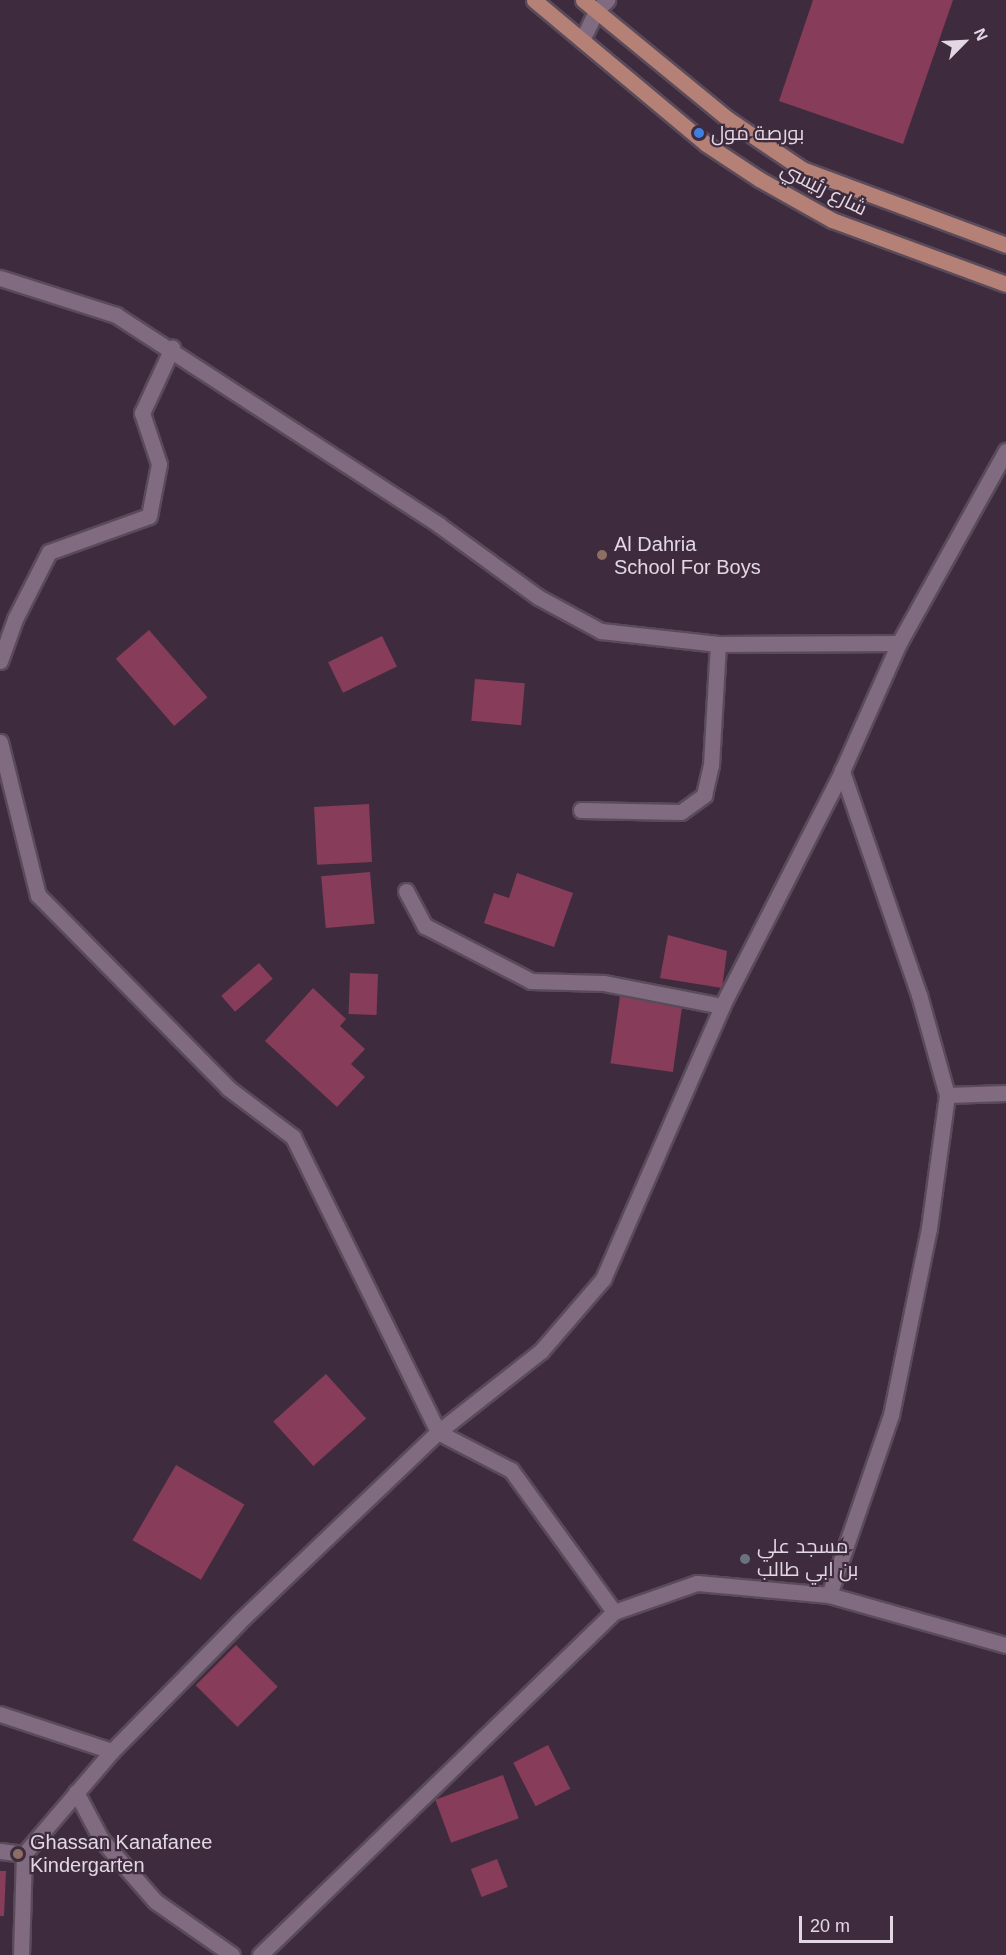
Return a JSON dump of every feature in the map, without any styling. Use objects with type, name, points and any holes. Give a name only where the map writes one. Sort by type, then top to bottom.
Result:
[{"type":"main road","name":"شارع رئيسي","points":[[534,0],[706,144],[759,179],[832,220],[1006,284]]},
{"type":"main road","name":"شارع رئيسي","points":[[584,0],[602,5],[728,119],[802,170],[1006,245]]},
{"type":"street","points":[[582,40],[602,5]]},
{"type":"street","points":[[0,278],[116,315],[172,348],[439,525],[538,597],[601,631],[718,644],[899,643]]},
{"type":"street","points":[[0,661],[15,619],[49,552],[149,516],[159,464],[142,413],[172,348]]},
{"type":"street","points":[[21,1955],[24,1854],[76,1792],[112,1751],[239,1622],[438,1432],[541,1350],[603,1279],[722,1006],[842,771],[899,643],[1006,452]]},
{"type":"street","points":[[582,810],[681,812],[704,795],[711,765],[718,644]]},
{"type":"street","points":[[0,742],[38,895],[228,1088],[293,1137],[438,1432],[511,1470],[614,1612]]},
{"type":"street","points":[[829,1595],[891,1415],[929,1228],[947,1095],[919,995],[842,771]]},
{"type":"street","points":[[406,891],[425,926],[531,981],[604,983],[722,1006]]},
{"type":"street","points":[[947,1095],[1006,1093]]},
{"type":"street","points":[[260,1955],[614,1612],[697,1583],[829,1595],[1006,1645]]},
{"type":"street","points":[[0,1714],[112,1751]]},
{"type":"street","points":[[76,1792],[101,1839],[155,1901],[232,1955]]},
{"type":"street","points":[[0,1851],[24,1854]]},
{"type":"building","points":[[813,0],[953,0],[903,144],[779,101]]},
{"type":"building","points":[[149,630],[207,697],[174,726],[116,659]]},
{"type":"building","points":[[382,636],[397,667],[343,693],[328,662]]},
{"type":"building","points":[[475,679],[525,683],[521,725],[471,721]]},
{"type":"building","points":[[369,804],[372,862],[317,865],[314,807]]},
{"type":"building","points":[[370,872],[375,924],[326,928],[321,876]]},
{"type":"building","points":[[517,873],[573,893],[554,947],[484,923],[494,893],[509,898]]},
{"type":"building","points":[[668,935],[727,951],[722,988],[660,978]]},
{"type":"building","points":[[259,963],[273,979],[235,1012],[221,996]]},
{"type":"building","points":[[350,973],[378,974],[377,1015],[349,1014]]},
{"type":"building","points":[[313,988],[346,1019],[340,1026],[365,1049],[351,1064],[365,1077],[337,1107],[265,1041]]},
{"type":"building","points":[[620,996],[682,1005],[673,1072],[611,1063]]},
{"type":"building","points":[[326,1374],[366,1419],[313,1466],[273,1422]]},
{"type":"building","points":[[176,1465],[244,1504],[201,1580],[132,1540]]},
{"type":"building","points":[[236,1645],[278,1687],[237,1727],[196,1685]]},
{"type":"building","points":[[548,1745],[570,1789],[535,1806],[513,1763]]},
{"type":"building","points":[[503,1775],[519,1818],[451,1843],[435,1800]]},
{"type":"building","points":[[497,1859],[508,1887],[482,1897],[471,1869]]},
{"type":"building","points":[[0,1871],[6,1871],[4,1916],[0,1916]]},
{"type":"place","name":"بورصة مول","points":[[699,133]]},
{"type":"place","name":"Al Dahria School For Boys","points":[[602,555]]},
{"type":"place","name":"مسجد علي بن ابي طالب","points":[[745,1559]]},
{"type":"place","name":"Ghassan Kanafanee Kindergarten","points":[[18,1854]]}]
